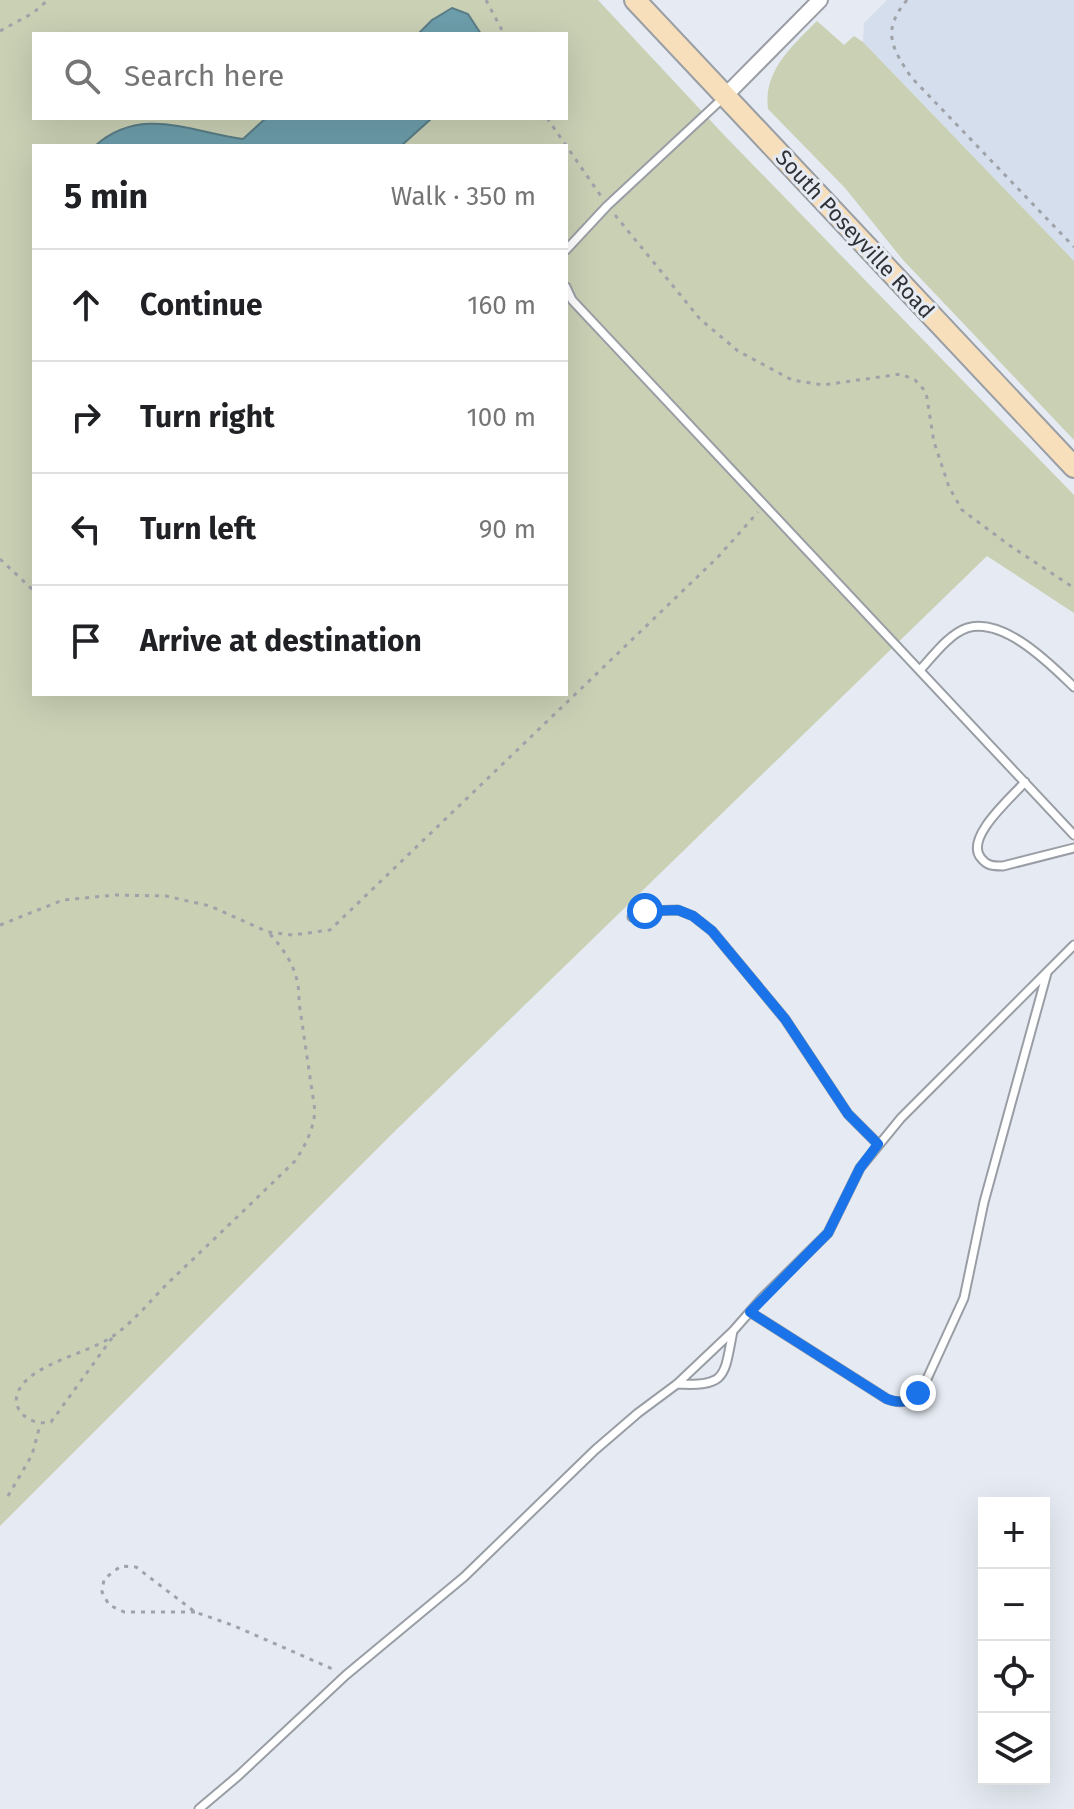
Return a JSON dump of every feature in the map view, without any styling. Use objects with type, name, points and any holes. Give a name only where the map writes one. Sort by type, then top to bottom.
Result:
[{"type":"main road","name":"South Poseyville Road","points":[[635,0],[1074,467]]},
{"type":"street","points":[[725,96],[820,0]]},
{"type":"lane","points":[[568,248],[607,206],[725,96]]},
{"type":"lane","points":[[568,291],[572,300],[1074,835]]},
{"type":"lane","points":[[920,670],[956,634],[979,626],[1001,631],[1022,642],[1074,687]]},
{"type":"lane","points":[[1025,782],[983,829],[975,842],[976,852],[991,866],[1003,866],[1074,848]]},
{"type":"lane","points":[[632,917],[645,911],[678,910],[693,916],[712,931],[785,1019],[848,1114],[878,1144]]},
{"type":"lane","points":[[199,1809],[346,1675],[441,1598],[595,1450],[677,1384],[733,1331],[828,1233],[860,1168],[878,1144],[1074,945]]},
{"type":"lane","points":[[750,1312],[887,1399],[897,1403],[907,1402],[918,1393],[964,1298],[990,1178],[1048,971]]},
{"type":"lane","points":[[677,1384],[706,1384],[719,1377],[726,1367],[733,1331]]},
{"type":"path","points":[[0,31],[33,13],[48,0]]},
{"type":"path","points":[[486,0],[503,32]]},
{"type":"path","points":[[907,0],[891,28],[893,49],[911,77],[1074,247]]},
{"type":"path","points":[[548,120],[565,144]]},
{"type":"path","points":[[568,149],[607,206],[700,319],[738,351],[792,380],[823,385],[901,374],[922,386],[926,392],[934,442],[949,487],[962,510],[1074,588]]},
{"type":"path","points":[[0,925],[63,900],[116,895],[166,896],[210,906],[268,932],[293,935],[330,930],[718,557],[765,503]]},
{"type":"path","points":[[0,559],[32,589]]},
{"type":"path","points":[[112,1338],[33,1375],[20,1387],[16,1399],[28,1420],[40,1425],[51,1422],[112,1338],[295,1161],[307,1144],[315,1111],[299,984],[286,954],[268,932]]},
{"type":"path","points":[[8,1496],[32,1455],[40,1425]]},
{"type":"path","points":[[195,1612],[124,1612],[109,1605],[102,1592],[104,1579],[121,1566],[136,1567],[195,1612],[346,1675]]},
{"type":"shaded area","points":[[887,0],[1074,0],[1074,261],[863,42],[864,23]]},
{"type":"green space","points":[[0,0],[598,0],[724,135],[1074,495],[1074,613],[987,556],[394,1132],[0,1526]]},
{"type":"green space","points":[[817,21],[844,45],[854,36],[863,42],[1074,261],[1074,440],[903,260],[845,188],[768,109],[770,83],[781,60]]},
{"type":"water","points":[[452,8],[468,14],[480,32],[420,32]]},
{"type":"water","points":[[264,120],[430,120],[403,144],[98,144],[112,134],[148,124],[167,124],[243,139]]},
{"type":"route","points":[[645,911],[678,910],[693,916],[712,931],[785,1019],[848,1114],[878,1144],[860,1168],[828,1233],[750,1312],[887,1399],[897,1403],[907,1402],[918,1393]]}]
